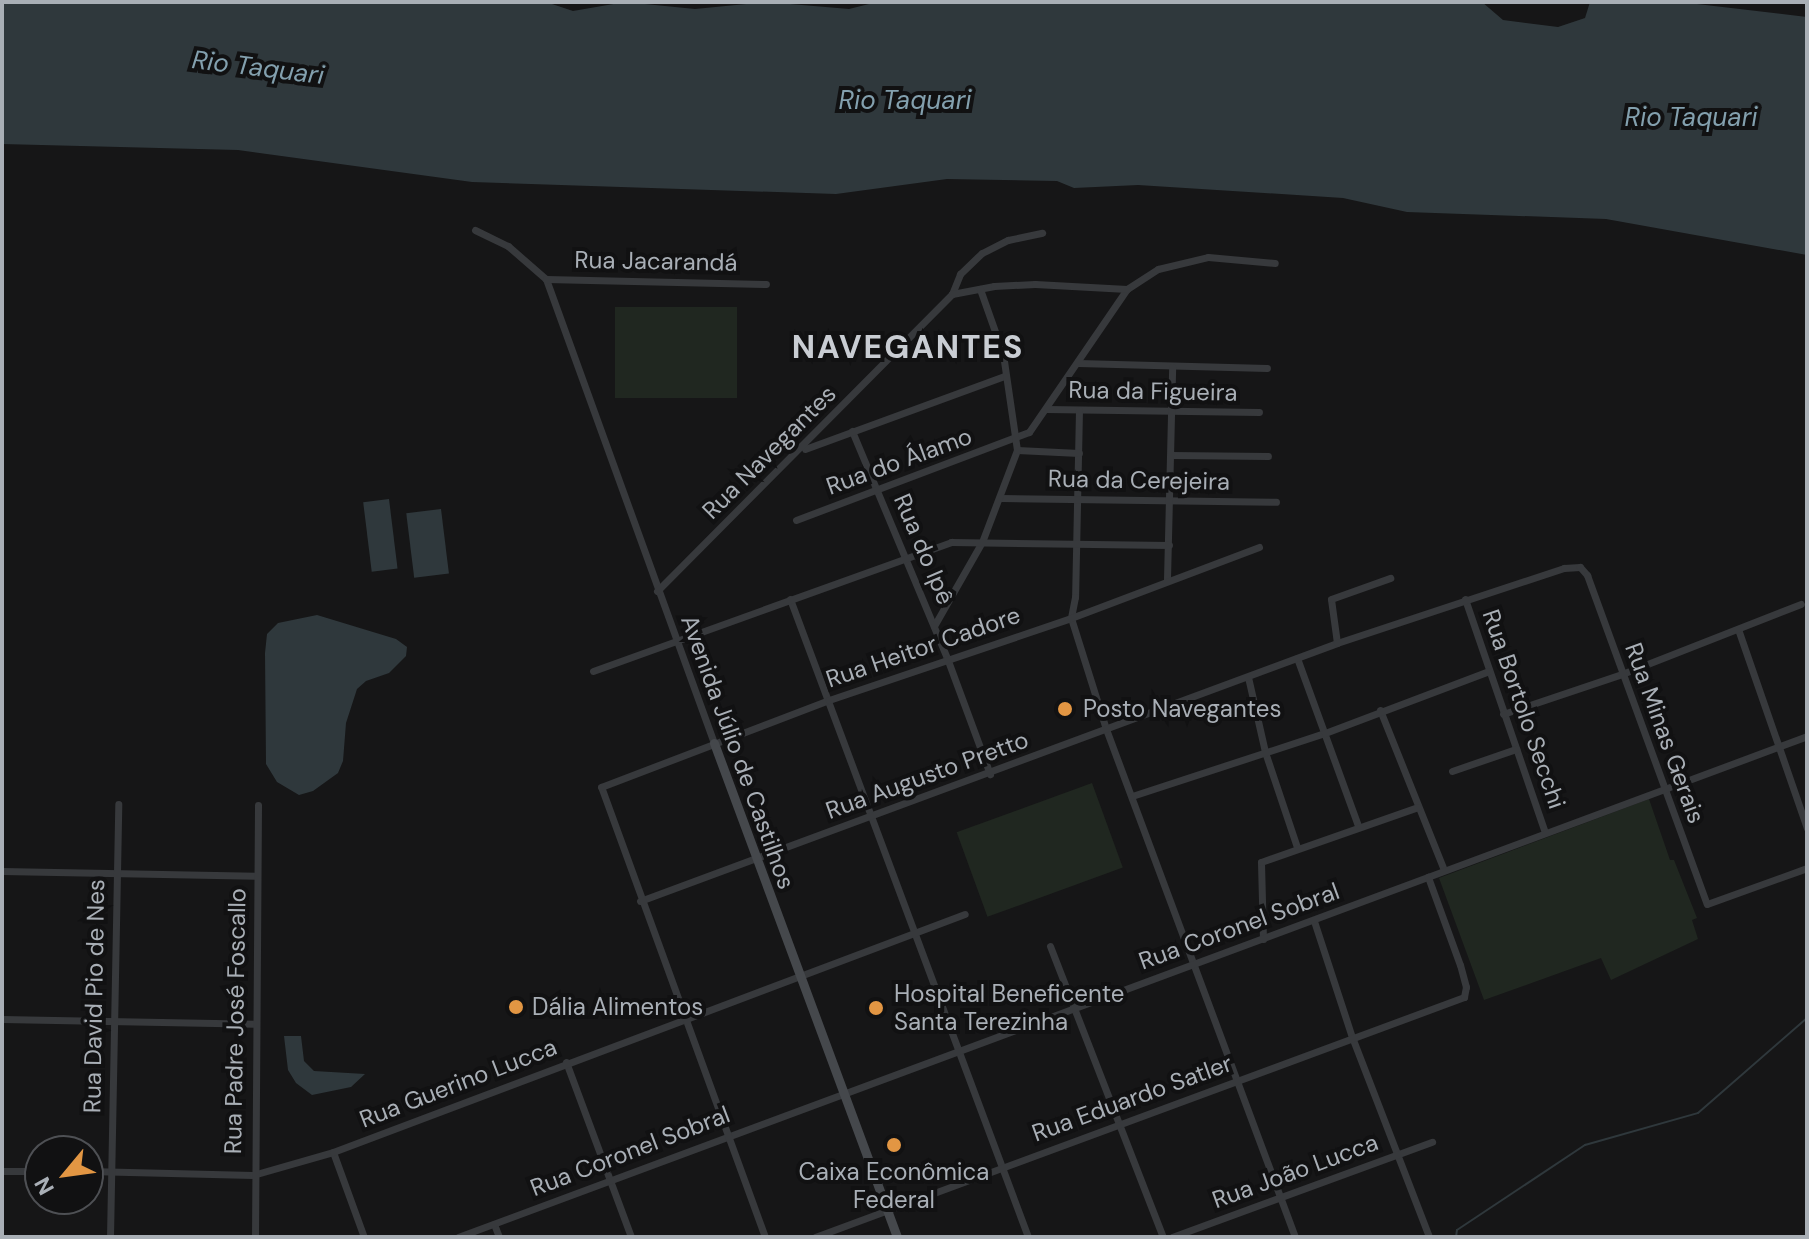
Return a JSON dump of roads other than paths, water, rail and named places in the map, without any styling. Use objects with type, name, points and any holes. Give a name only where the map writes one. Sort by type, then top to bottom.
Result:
[{"type":"street","points":[[475,230],[508,246],[546,279]]},
{"type":"street","name":"Rua Navegantes","points":[[657,591],[800,451],[952,294],[960,274],[982,253],[1008,240],[1042,233]]},
{"type":"street","points":[[1015,439],[1029,432],[1127,289],[1170,263],[1208,257],[1275,263]]},
{"type":"street","name":"Rua Jacarandá","points":[[546,279],[766,284]]},
{"type":"street","name":"Avenida Júlio de Castilhos","points":[[546,279],[657,591],[897,1237]]},
{"type":"street","points":[[952,294],[1035,284],[1127,289]]},
{"type":"street","points":[[934,626],[982,542],[1017,450],[1003,354],[980,289]]},
{"type":"street","points":[[1078,363],[1267,368]]},
{"type":"street","points":[[1167,579],[1172,367]]},
{"type":"street","points":[[800,451],[1005,376]]},
{"type":"street","name":"Rua da Figueira","points":[[1046,409],[1259,412]]},
{"type":"street","points":[[1079,410],[1075,597],[1071,618],[1106,729],[1295,1237]]},
{"type":"street","name":"Rua do Ipê","points":[[852,431],[947,658],[990,774]]},
{"type":"street","name":"Rua do Álamo","points":[[796,520],[1015,439]]},
{"type":"street","points":[[1017,450],[1079,453]]},
{"type":"street","points":[[1171,455],[1268,456]]},
{"type":"street","name":"Rua da Cerejeira","points":[[1001,498],[1276,502]]},
{"type":"street","points":[[593,671],[951,542],[1169,545]]},
{"type":"street","name":"Rua Heitor Cadore","points":[[640,901],[601,787],[829,700],[1071,618],[1167,579],[1259,547]]},
{"type":"street","name":"Rua Augusto Pretto","points":[[640,901],[1337,643],[1564,568],[1580,567],[1587,575]]},
{"type":"street","name":"Rua Minas Gerais","points":[[1587,575],[1662,789],[1707,904],[1807,868]]},
{"type":"street","points":[[1337,643],[1331,599],[1390,578]]},
{"type":"street","points":[[790,599],[1028,1237]]},
{"type":"street","name":"Rua Bortolo Secchi","points":[[1465,599],[1545,832]]},
{"type":"street","points":[[1503,714],[1622,674],[1801,604]]},
{"type":"street","points":[[1738,629],[1807,828]]},
{"type":"street","points":[[1297,658],[1358,826]]},
{"type":"street","points":[[1132,796],[1325,733],[1489,671]]},
{"type":"street","points":[[1248,677],[1265,752],[1297,847]]},
{"type":"street","points":[[1380,710],[1444,870]]},
{"type":"street","name":"Rua Coronel Sobral","points":[[458,1237],[1807,736]]},
{"type":"street","points":[[1452,771],[1516,749]]},
{"type":"street","name":"Rua David Pio de Nes","points":[[110,1237],[118,804]]},
{"type":"street","name":"Rua Padre José Foscallo","points":[[255,1237],[254,1024],[258,805]]},
{"type":"street","points":[[1263,939],[1261,862],[1418,807]]},
{"type":"street","points":[[2,871],[256,876]]},
{"type":"street","name":"Rua Eduardo Satler","points":[[815,1237],[1464,997],[1466,987],[1460,965],[1428,877]]},
{"type":"street","points":[[640,901],[765,1237]]},
{"type":"street","name":"Rua Guerino Lucca","points":[[104,1171],[253,1175],[333,1152],[965,914]]},
{"type":"street","points":[[1314,921],[1352,1037],[1429,1237]]},
{"type":"street","points":[[1050,946],[1163,1237]]},
{"type":"street","points":[[2,1019],[254,1024]]},
{"type":"street","points":[[566,1062],[631,1237]]},
{"type":"street","name":"Rua João Lucca","points":[[1172,1237],[1432,1142]]},
{"type":"street","points":[[333,1152],[364,1237]]},
{"type":"street","points":[[2,1171],[24,1171]]},
{"type":"street","points":[[494,1224],[499,1237]]},
{"type":"water","name":"Rio Taquari","points":[[2,2],[546,2],[573,11],[625,2],[695,9],[767,2],[849,9],[877,2],[1482,2],[1503,20],[1558,27],[1585,18],[1590,2],[1680,2],[1807,17],[1807,255],[1606,219],[1407,212],[1343,198],[1138,185],[1074,188],[1057,181],[947,179],[836,194],[472,182],[238,150],[2,144]]},
{"type":"water","points":[[389,499],[398,568],[372,572],[363,502]]},
{"type":"water","points":[[441,509],[449,574],[414,578],[406,513]]},
{"type":"water","points":[[317,615],[396,639],[407,647],[406,656],[389,673],[366,681],[357,689],[346,723],[343,761],[338,773],[313,791],[299,795],[277,782],[266,764],[265,653],[267,634],[278,623]]},
{"type":"water","points":[[284,1036],[301,1036],[304,1061],[314,1071],[365,1074],[351,1087],[312,1095],[296,1083],[288,1070]]},
{"type":"waterway","points":[[1456,1237],[1457,1230],[1585,1145],[1698,1113],[1807,1018]]},
{"type":"place","name":"Posto Navegantes","points":[[1065,709]]},
{"type":"place","name":"Dália Alimentos","points":[[516,1007]]},
{"type":"place","name":"Hospital Beneficente Santa Terezinha","points":[[876,1008]]},
{"type":"place","name":"Caixa Econômica Federal","points":[[894,1145]]},
{"type":"district","name":"NAVEGANTES","points":[[908,347]]}]
